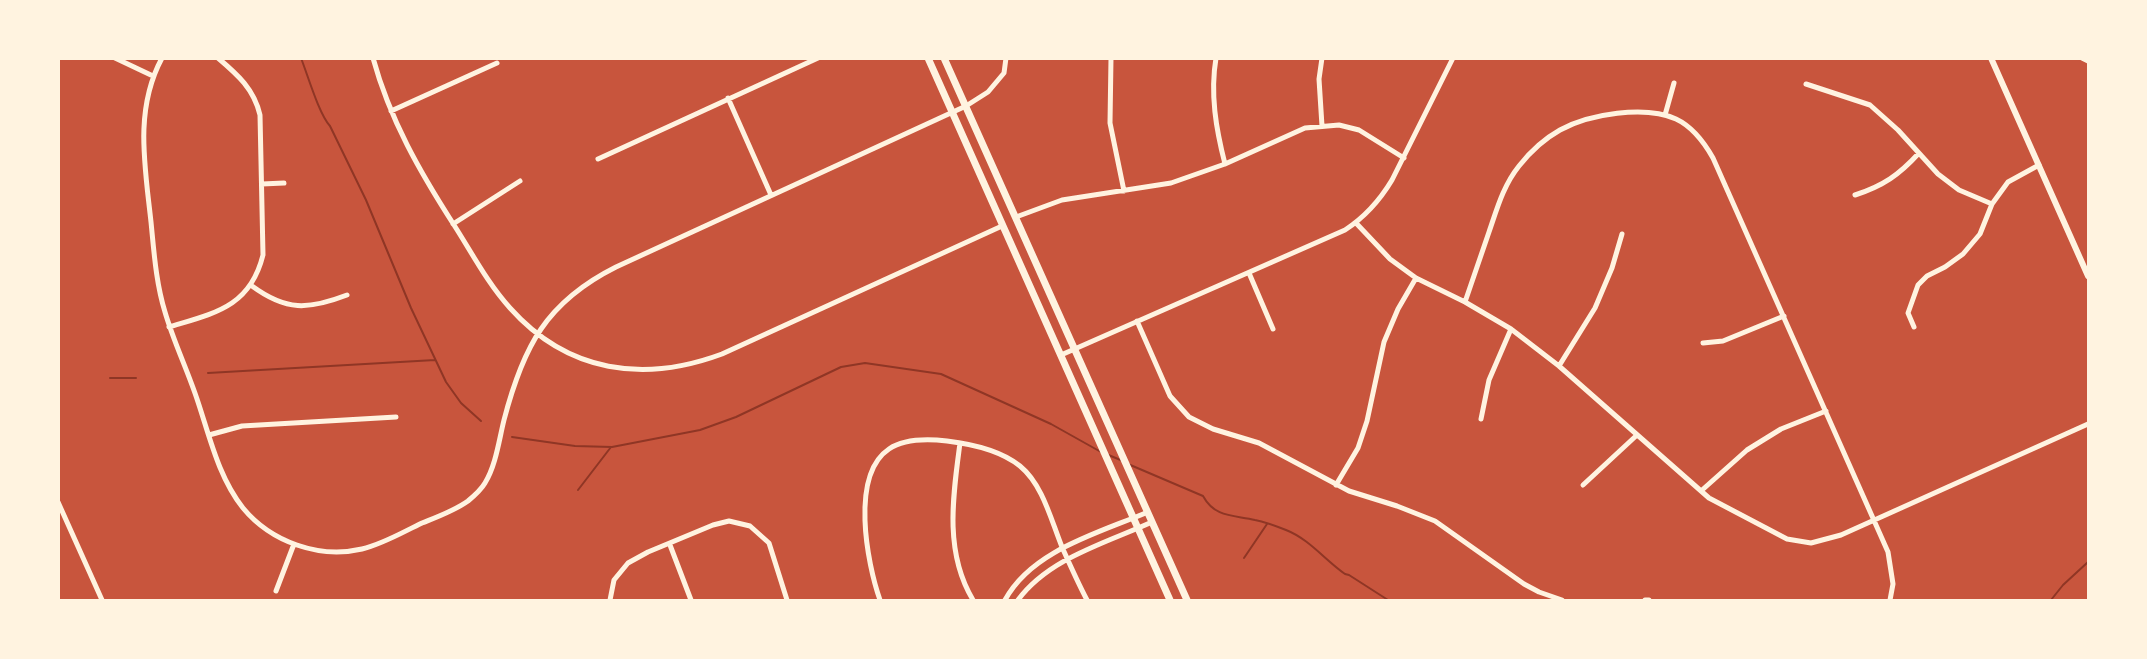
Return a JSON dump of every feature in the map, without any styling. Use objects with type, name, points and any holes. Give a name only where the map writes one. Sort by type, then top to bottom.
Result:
[{"type":"main road","points":[[928,58],[1170,600]]},
{"type":"main road","points":[[944,58],[1187,600]]},
{"type":"street","points":[[115,58],[153,76]]},
{"type":"street","points":[[162,58],[153,76],[144,114],[144,153],[156,276],[169,327],[192,383],[208,435],[227,482],[244,509],[268,531],[294,544],[327,551],[361,549],[376,544],[459,507],[469,500],[485,483],[490,472],[515,380],[527,352],[538,333],[560,305],[593,279],[966,106],[988,92],[1004,73],[1006,58]]},
{"type":"street","points":[[169,327],[228,306],[252,285],[260,269],[263,255],[258,106],[247,85],[218,58]]},
{"type":"street","points":[[373,58],[391,111],[408,150],[501,297],[524,322],[560,348],[605,366],[634,370],[664,370],[694,364],[722,354],[1002,226]]},
{"type":"street","points":[[598,159],[818,58]]},
{"type":"street","points":[[1111,58],[1110,123],[1124,191]]},
{"type":"street","points":[[1216,58],[1215,129],[1225,164]]},
{"type":"street","points":[[1322,58],[1319,78],[1322,126]]},
{"type":"street","points":[[1061,355],[1346,230],[1356,223],[1377,202],[1392,180],[1453,58]]},
{"type":"street","points":[[1991,58],[2088,276]]},
{"type":"street","points":[[2082,58],[2088,61]]},
{"type":"street","points":[[391,111],[497,63]]},
{"type":"street","points":[[1665,115],[1674,82]]},
{"type":"street","points":[[1806,84],[1870,105],[1898,130],[1938,174],[1959,190],[1992,204]]},
{"type":"street","points":[[728,98],[771,195]]},
{"type":"street","points":[[1465,302],[1502,193],[1518,167],[1537,146],[1561,130],[1591,119],[1630,112],[1656,112],[1678,120],[1703,140],[1826,411],[1888,552],[1893,584],[1890,600]]},
{"type":"street","points":[[1016,217],[1062,200],[1171,183],[1225,164],[1305,128],[1339,125],[1359,130],[1404,158]]},
{"type":"street","points":[[1855,195],[1886,183],[1904,170],[1919,153]]},
{"type":"street","points":[[1914,327],[1908,313],[1918,285],[1927,276],[1963,254],[1980,234],[1992,204],[2008,182],[2039,165]]},
{"type":"street","points":[[453,224],[520,181]]},
{"type":"street","points":[[262,184],[284,183]]},
{"type":"street","points":[[1356,223],[1390,259],[1416,278],[1465,302],[1511,329],[1559,366],[1709,498],[1770,531],[1800,543],[1828,540],[1874,521],[2088,424]]},
{"type":"street","points":[[1559,366],[1595,308],[1612,268],[1622,234]]},
{"type":"street","points":[[1249,273],[1273,329]]},
{"type":"street","points":[[1336,485],[1358,448],[1370,410],[1384,342],[1398,309],[1416,278]]},
{"type":"street","points":[[252,285],[277,301],[301,307],[326,303],[347,295]]},
{"type":"street","points":[[1703,343],[1724,341],[1784,316]]},
{"type":"street","points":[[1137,321],[1165,387],[1175,404],[1189,417],[1213,429],[1259,443],[1359,495],[1398,506],[1435,521],[1524,584],[1562,600]]},
{"type":"street","points":[[1481,419],[1490,380],[1511,329]]},
{"type":"street","points":[[1701,491],[1747,450],[1781,429],[1826,411]]},
{"type":"street","points":[[208,435],[242,426],[396,417]]},
{"type":"street","points":[[1583,485],[1637,435]]},
{"type":"street","points":[[880,600],[870,566],[866,536],[868,491],[874,465],[883,453],[903,442],[940,440],[999,454],[1025,471],[1039,492],[1087,600]]},
{"type":"street","points":[[960,443],[953,505],[954,547],[960,572],[973,600]]},
{"type":"street","points":[[58,502],[102,600]]},
{"type":"street","points":[[1005,600],[1015,585],[1030,570],[1063,549],[1148,512]]},
{"type":"street","points":[[610,600],[614,580],[622,567],[648,552],[722,522],[737,522],[750,526],[769,543],[787,600]]},
{"type":"street","points":[[1018,600],[1037,579],[1068,560],[1152,522]]},
{"type":"street","points":[[276,591],[294,544]]},
{"type":"street","points":[[670,544],[691,600]]},
{"type":"waterway","points":[[301,58],[322,113],[366,200],[411,308],[446,382],[461,403],[481,421]]},
{"type":"waterway","points":[[208,373],[435,360]]},
{"type":"waterway","points":[[512,437],[575,446],[612,447],[700,430],[736,417],[841,367],[865,363],[941,374],[1051,424],[1101,452]]},
{"type":"waterway","points":[[110,378],[136,378]]},
{"type":"waterway","points":[[578,490],[611,447]]},
{"type":"waterway","points":[[1106,454],[1123,461]]},
{"type":"waterway","points":[[1128,464],[1203,496],[1219,512],[1263,522],[1294,534],[1310,544],[1345,574],[1388,600]]},
{"type":"waterway","points":[[1244,558],[1267,524]]},
{"type":"waterway","points":[[2051,600],[2063,585],[2088,562]]}]
